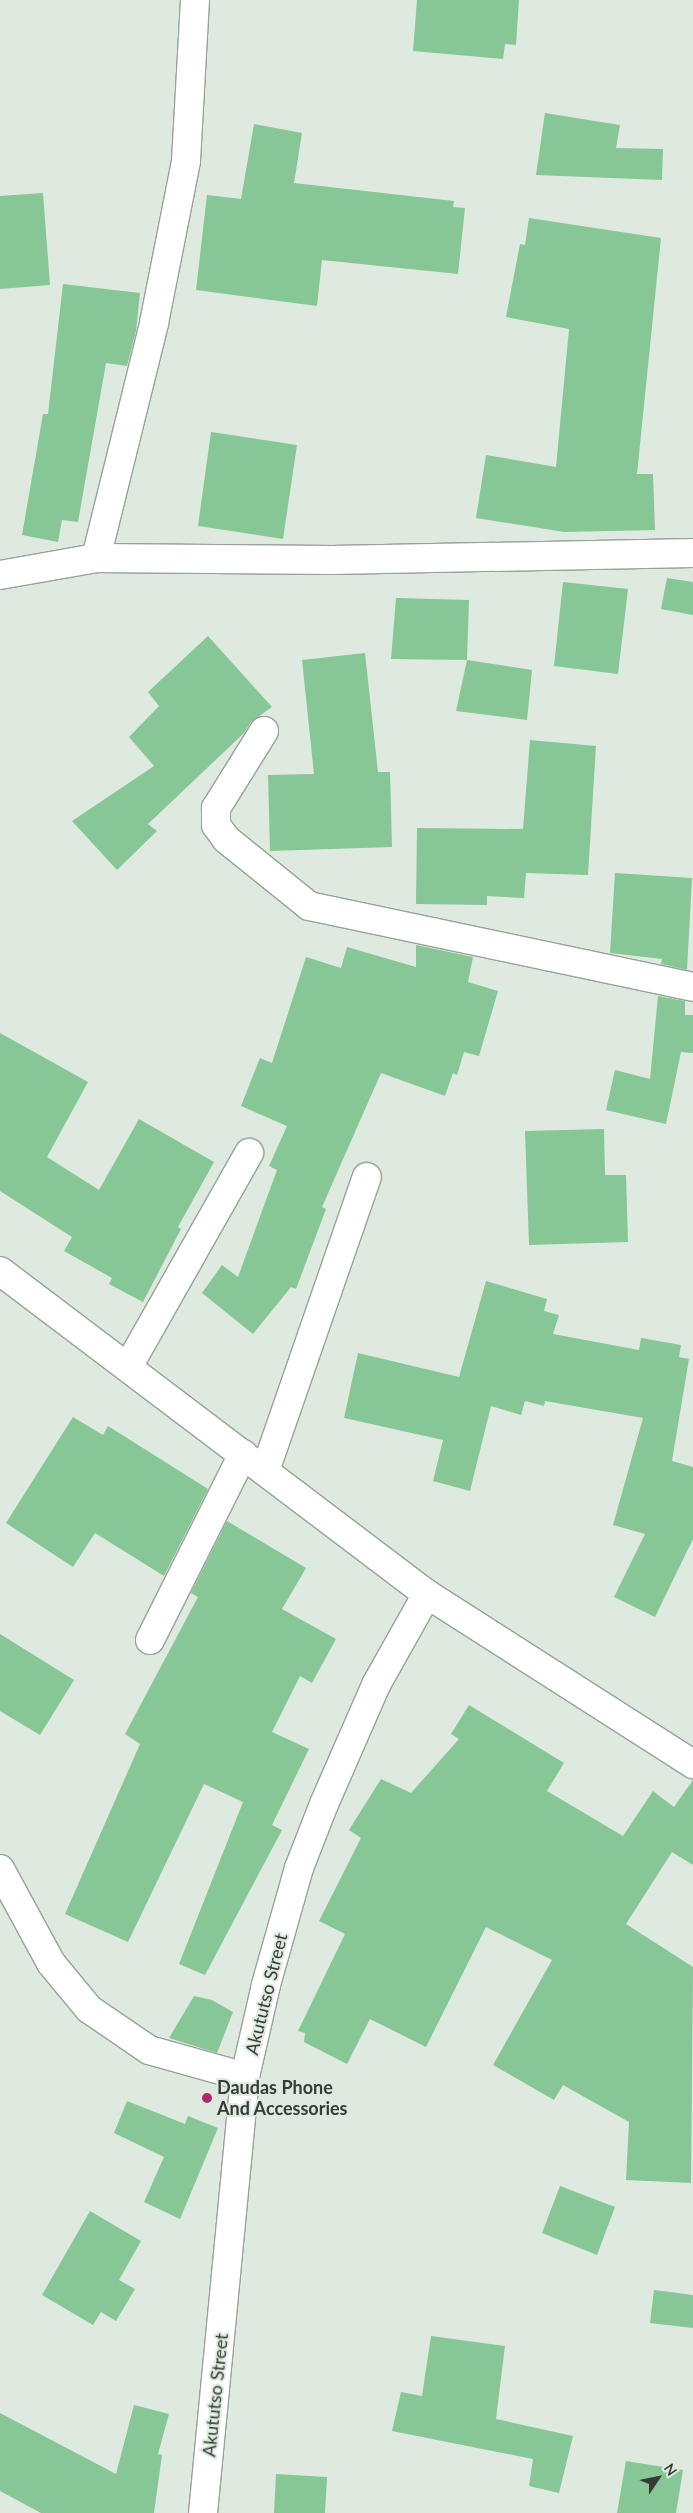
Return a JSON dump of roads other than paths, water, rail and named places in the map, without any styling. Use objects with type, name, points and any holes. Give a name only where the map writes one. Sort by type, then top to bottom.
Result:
[{"type":"street","points":[[96,558],[154,323],[186,161],[196,0]]},
{"type":"street","points":[[0,575],[96,558],[332,560],[693,553]]},
{"type":"street","points":[[264,731],[216,808],[216,824],[226,839],[310,906],[693,987]]},
{"type":"street","points":[[128,1367],[249,1153]]},
{"type":"street","points":[[265,1470],[367,1177]]},
{"type":"street","points":[[0,1271],[427,1594],[693,1764]]},
{"type":"street","points":[[150,1640],[243,1454]]},
{"type":"street","name":"Akututso Street","points":[[203,2513],[245,2078],[266,1985],[299,1868],[376,1686],[427,1594]]},
{"type":"street","points":[[0,1869],[51,1963],[89,2009],[149,2050],[245,2078]]},
{"type":"place","name":"Daudas Phone And Accessories","points":[[207,2098]]}]
